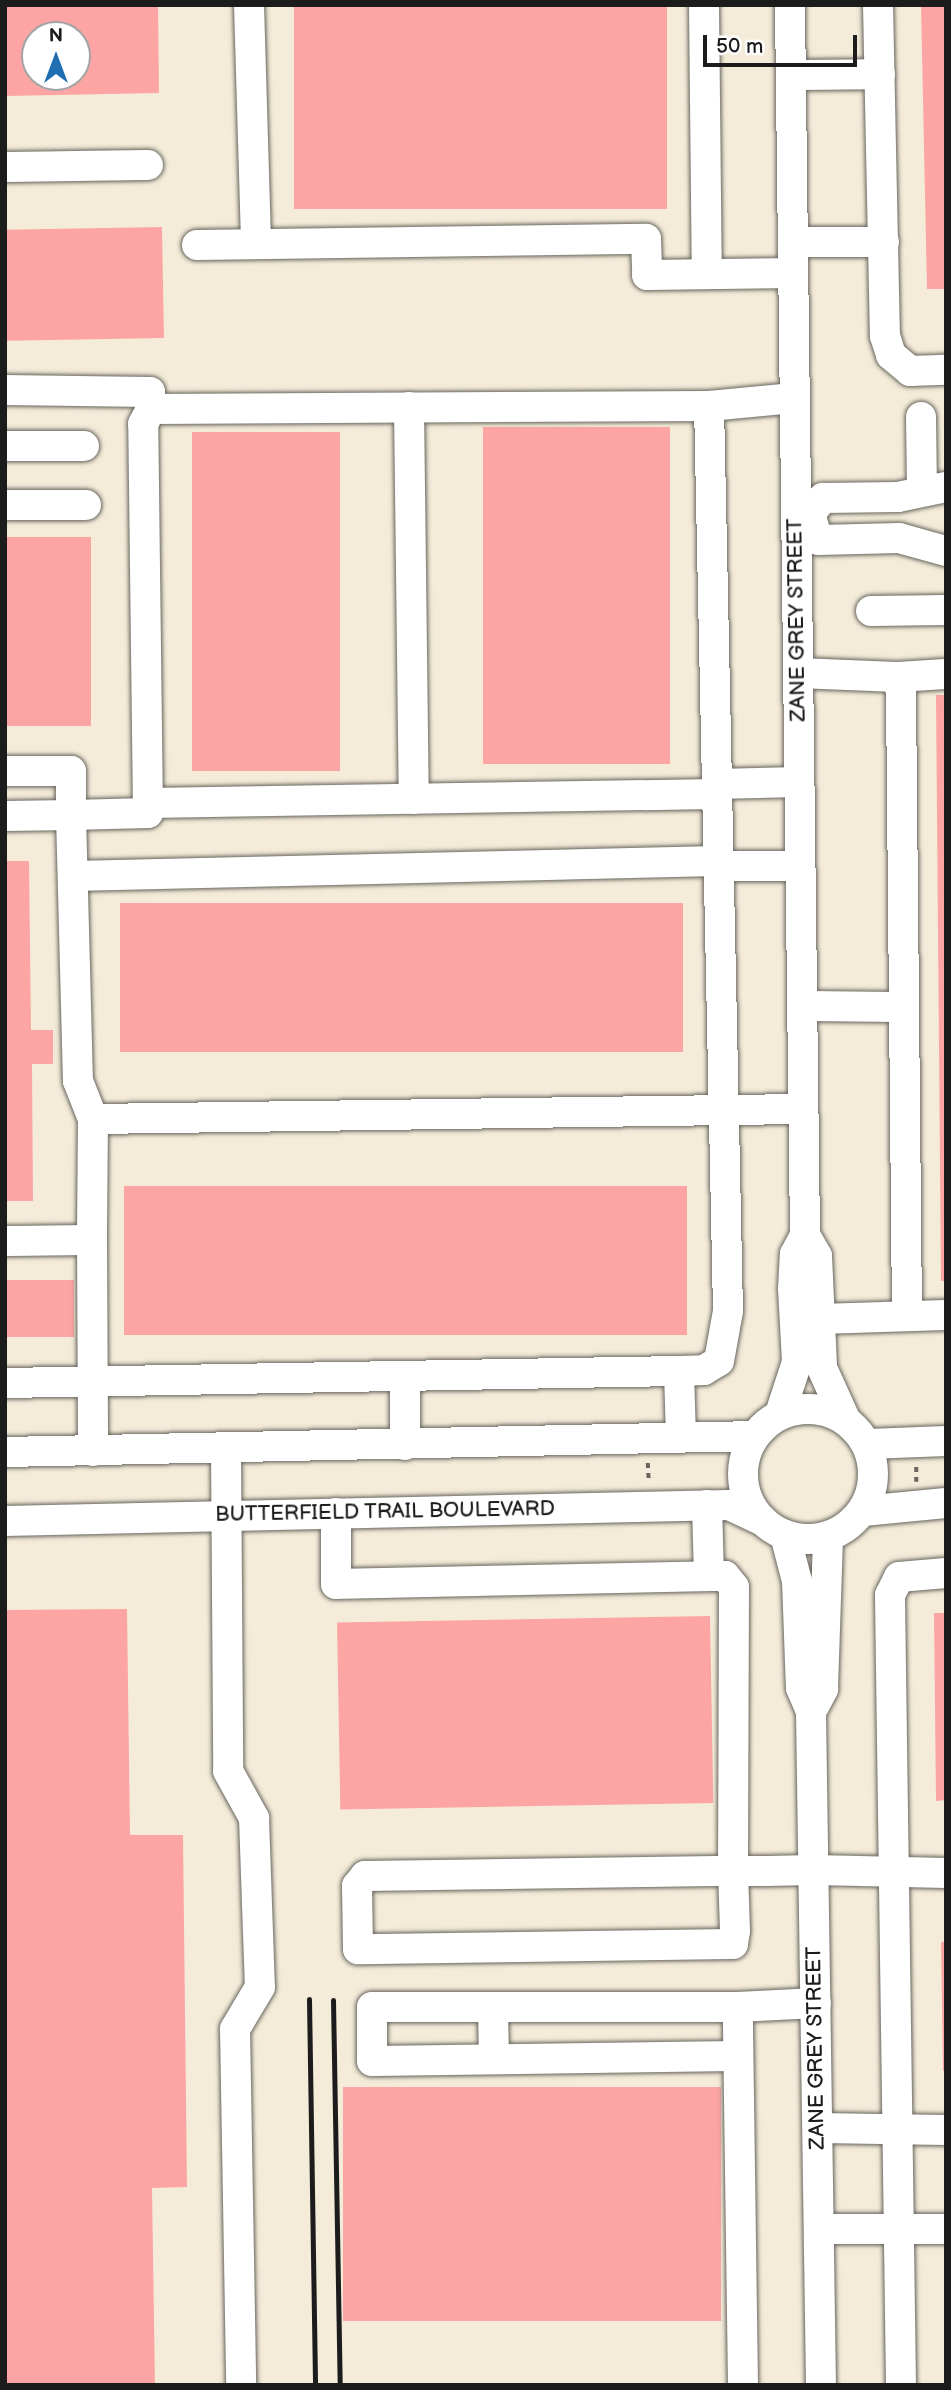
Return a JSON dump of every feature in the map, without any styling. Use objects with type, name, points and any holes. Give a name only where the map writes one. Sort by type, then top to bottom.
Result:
[{"type":"street","points":[[249,5],[256,244]]},
{"type":"street","points":[[704,5],[708,273]]},
{"type":"street","name":"ZANE GREY STREET","points":[[780,1414],[797,1362],[794,1277],[805,1235],[798,674],[803,514],[794,398],[790,5]]},
{"type":"street","points":[[878,5],[884,242],[891,355],[911,372],[946,370]]},
{"type":"street","points":[[791,75],[880,74]]},
{"type":"street","points":[[5,167],[148,164]]},
{"type":"street","points":[[197,244],[646,239],[647,275],[793,273]]},
{"type":"street","points":[[793,243],[884,242]]},
{"type":"street","points":[[5,390],[150,392],[151,409],[143,425],[148,813],[5,816]]},
{"type":"street","points":[[151,409],[709,406],[794,398]]},
{"type":"street","points":[[5,1383],[678,1371],[704,1370],[719,1361],[724,1343],[709,406]]},
{"type":"street","points":[[409,407],[414,799]]},
{"type":"street","points":[[899,538],[922,490],[921,417]]},
{"type":"street","points":[[5,446],[84,446]]},
{"type":"street","points":[[922,490],[822,498],[803,514],[818,540],[899,538],[946,551]]},
{"type":"street","points":[[5,505],[86,505]]},
{"type":"street","points":[[871,611],[946,610]]},
{"type":"street","points":[[798,674],[897,677],[946,674]]},
{"type":"street","points":[[897,677],[907,1316]]},
{"type":"street","points":[[5,771],[71,771],[78,1081],[93,1119],[93,1451]]},
{"type":"street","points":[[148,803],[414,799],[716,789],[799,782]]},
{"type":"street","points":[[73,876],[717,864],[800,866]]},
{"type":"street","points":[[802,1006],[904,1007]]},
{"type":"street","points":[[93,1119],[803,1109]]},
{"type":"street","name":"ZANE GREY STREET","points":[[805,1235],[817,1256],[819,1319],[827,1390],[845,1419]]},
{"type":"street","points":[[5,1241],[92,1240]]},
{"type":"street","points":[[819,1319],[946,1315]]},
{"type":"street","points":[[678,1371],[681,1438]]},
{"type":"street","points":[[405,1376],[405,1445]]},
{"type":"street","points":[[863,1511],[874,1478],[867,1444],[845,1419],[813,1408],[780,1414],[754,1436],[743,1464],[746,1494],[773,1527],[828,1536],[863,1511],[946,1503]]},
{"type":"street","points":[[5,1452],[754,1436]]},
{"type":"street","points":[[867,1444],[946,1441]]},
{"type":"street","points":[[226,1449],[228,1771],[254,1818],[260,1987],[235,2029],[241,2385]]},
{"type":"street","points":[[707,1505],[709,1576]]},
{"type":"street","name":"BUTTERFIELD TRAIL BOULEVARD","points":[[5,1521],[729,1505],[773,1527]]},
{"type":"street","points":[[336,1513],[336,1584],[725,1576],[734,1587],[733,1871],[735,1931],[726,1945],[358,1949],[357,1886],[365,1876],[733,1871],[813,1870],[946,1873]]},
{"type":"street","name":"ZANE GREY STREET","points":[[773,1527],[797,1581],[801,1688],[811,1712],[821,2385]]},
{"type":"street","name":"ZANE GREY STREET","points":[[811,1712],[823,1689],[828,1536]]},
{"type":"street","points":[[901,2385],[890,1595],[899,1577],[946,1573]]},
{"type":"street","points":[[738,2056],[372,2061],[372,2007],[737,2007],[816,2003]]},
{"type":"street","points":[[493,2007],[494,2059]]},
{"type":"street","points":[[737,2007],[743,2374]]},
{"type":"street","points":[[818,2128],[946,2130]]},
{"type":"street","points":[[819,2228],[946,2229]]},
{"type":"path","points":[[648,1454],[650,1496]]},
{"type":"path","points":[[916,1494],[917,1460]]},
{"type":"building","points":[[5,5],[158,5],[159,93],[5,96]]},
{"type":"building","points":[[294,5],[667,5],[667,209],[294,209]]},
{"type":"building","points":[[921,5],[946,5],[946,289],[927,289]]},
{"type":"building","points":[[162,227],[164,338],[7,341],[5,230]]},
{"type":"building","points":[[483,427],[670,427],[670,764],[483,764]]},
{"type":"building","points":[[192,432],[340,432],[340,771],[192,771]]},
{"type":"building","points":[[5,537],[91,537],[91,726],[5,726]]},
{"type":"building","points":[[936,695],[946,695],[946,1281],[941,1281]]},
{"type":"building","points":[[5,861],[29,861],[31,1030],[53,1030],[53,1064],[32,1064],[33,1201],[5,1201]]},
{"type":"building","points":[[120,903],[683,903],[683,1052],[120,1052]]},
{"type":"building","points":[[124,1186],[687,1186],[687,1335],[124,1335]]},
{"type":"building","points":[[5,1280],[74,1280],[74,1337],[5,1337]]},
{"type":"building","points":[[127,1609],[130,1835],[183,1835],[187,2187],[152,2188],[155,2385],[5,2385],[5,1610]]},
{"type":"building","points":[[934,1613],[946,1613],[946,1800],[936,1801]]},
{"type":"building","points":[[710,1616],[713,1803],[340,1809],[337,1623]]},
{"type":"building","points":[[941,1942],[946,1942],[946,2071],[943,2071]]},
{"type":"building","points":[[343,2087],[721,2087],[721,2321],[343,2321]]},
{"type":"railway","points":[[309,1999],[315,2385]]},
{"type":"railway","points":[[333,2000],[340,2385]]}]
